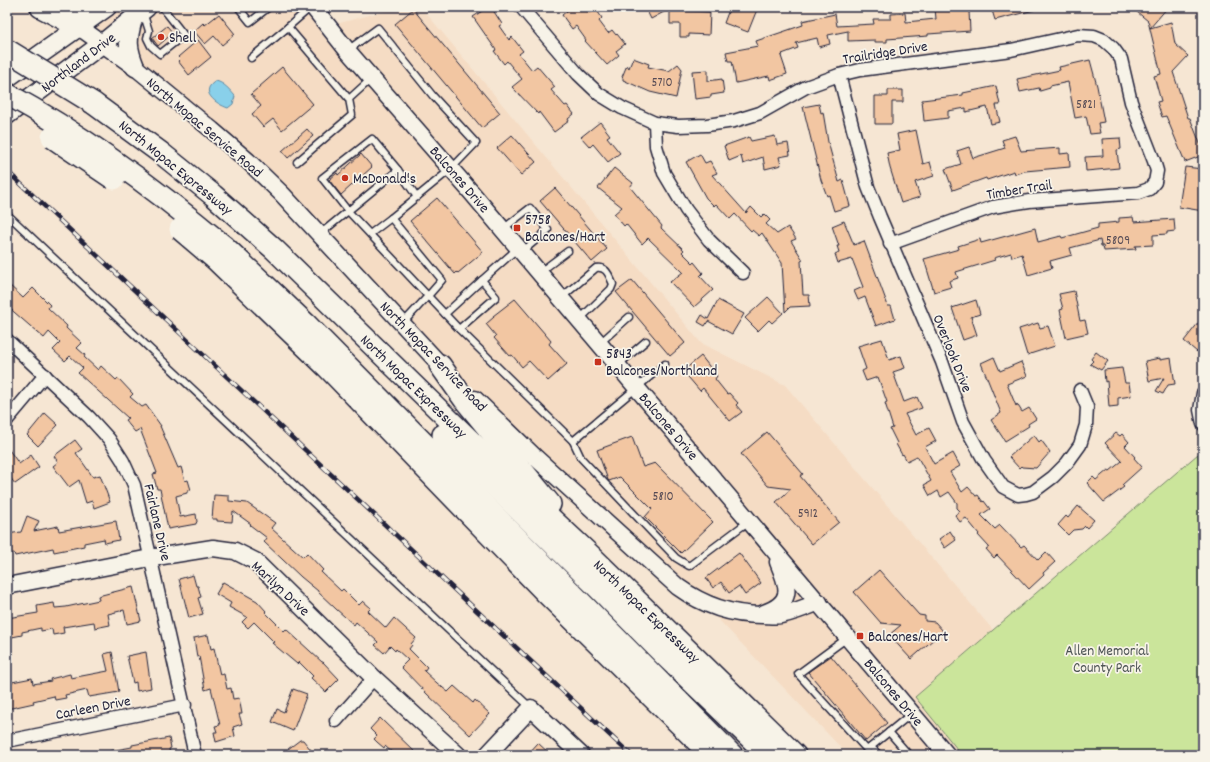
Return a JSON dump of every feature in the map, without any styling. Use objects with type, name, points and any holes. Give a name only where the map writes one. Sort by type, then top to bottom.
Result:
[{"type":"highway","points":[[41,7],[79,27]]},
{"type":"highway","name":"North Mopac Expressway","points":[[7,50],[89,108],[161,153],[202,186],[274,249],[795,755]]},
{"type":"highway","points":[[7,64],[89,108],[228,223],[270,262],[665,656],[768,755]]},
{"type":"highway","points":[[7,94],[98,149],[192,220],[219,253],[327,367],[545,592],[711,755]]},
{"type":"highway","points":[[7,110],[80,155],[133,192],[173,223],[219,253],[305,324],[732,755]]},
{"type":"highway","points":[[440,365],[464,399],[536,486],[587,552]]},
{"type":"highway","points":[[565,586],[670,714]]},
{"type":"highway","points":[[598,588],[720,698],[748,710]]},
{"type":"main road","points":[[47,7],[84,7]]},
{"type":"main road","name":"Northland Drive","points":[[7,78],[107,7]]},
{"type":"main road","name":"Northland Drive","points":[[7,115],[103,43],[141,12]]},
{"type":"main road","points":[[135,67],[130,56],[128,39],[141,12]]},
{"type":"street","name":"Balcones Drive","points":[[312,7],[540,273],[947,755]]},
{"type":"street","name":"Trailridge Drive","points":[[521,7],[578,74],[599,94],[622,108],[654,123],[678,126],[707,125],[734,121],[760,113],[806,87],[839,75],[860,70],[1011,50],[1078,35],[1094,36],[1104,40],[1113,48],[1121,59],[1130,102],[1154,161],[1157,172],[1155,182]]},
{"type":"street","name":"North Mopac Service Road","points":[[79,27],[135,67],[248,161],[282,194],[440,365],[536,458],[678,587],[693,598],[714,607],[738,614],[779,615],[819,602]]},
{"type":"street","name":"Overlook Drive","points":[[839,75],[868,187],[890,244],[942,362],[963,422],[984,460],[1003,487],[1018,495],[1033,492],[1053,477],[1067,463],[1080,445],[1086,425],[1087,407],[1080,390]]},
{"type":"street","points":[[654,123],[656,146],[664,173],[686,210],[709,240],[743,273]]},
{"type":"street","name":"Timber Trail","points":[[890,244],[993,207],[1029,201],[1138,193],[1149,189],[1155,182]]},
{"type":"street","name":"Fairlane Drive","points":[[7,340],[89,417],[109,439],[123,461],[134,485],[196,755]]},
{"type":"street","points":[[7,420],[45,375]]},
{"type":"street","points":[[1202,394],[1200,410],[1203,424]]},
{"type":"street","name":"Marilyn Drive","points":[[7,586],[150,558],[212,548],[235,551],[255,561],[374,678],[458,755]]},
{"type":"street","points":[[759,615],[778,606],[787,594],[787,583],[774,551]]},
{"type":"street","points":[[336,721],[374,678]]},
{"type":"street","name":"Carleen Drive","points":[[7,741],[185,705]]},
{"type":"street","points":[[487,755],[531,708],[581,755]]},
{"type":"lane","points":[[141,12],[149,31],[147,38],[151,46],[160,54],[184,35],[162,7]]},
{"type":"lane","points":[[238,7],[250,22],[269,7]]},
{"type":"lane","points":[[251,58],[312,7]]},
{"type":"lane","points":[[288,27],[349,99],[352,115],[297,162]]},
{"type":"lane","points":[[348,50],[378,28],[433,96],[476,143],[451,169],[370,234]]},
{"type":"lane","points":[[349,99],[372,78]]},
{"type":"lane","points":[[417,197],[398,170],[372,139],[322,178],[348,210],[459,329],[573,441],[581,458],[676,558],[689,566],[749,521]]},
{"type":"lane","points":[[319,234],[398,170]]},
{"type":"lane","points":[[445,314],[482,280],[548,230],[530,208],[503,230]]},
{"type":"lane","points":[[7,214],[531,708]]},
{"type":"lane","points":[[391,218],[442,280],[402,324]]},
{"type":"lane","points":[[540,273],[568,251]]},
{"type":"lane","points":[[561,298],[596,268],[601,267],[606,270],[613,284],[611,289],[579,320]]},
{"type":"lane","points":[[459,329],[496,297],[482,280]]},
{"type":"lane","points":[[599,344],[629,317]]},
{"type":"lane","points":[[618,366],[646,341]]},
{"type":"lane","points":[[573,441],[665,364]]},
{"type":"lane","points":[[848,637],[798,674],[867,750],[912,713]]},
{"type":"lane","points":[[889,732],[909,755]]},
{"type":"lane","points":[[871,747],[880,755]]},
{"type":"shaded area","points":[[56,7],[305,7],[321,28],[400,7],[421,7],[701,343],[785,385],[993,630],[915,697],[962,755],[848,755],[675,576],[482,398],[320,225],[241,145],[120,47]]},
{"type":"green space","name":"Allen Memorial County Park","points":[[1198,454],[1203,490],[1203,755],[962,755],[915,697]]},
{"type":"water","points":[[216,81],[224,85],[235,96],[233,104],[228,108],[219,104],[211,97],[209,93],[211,85]]},
{"type":"building","points":[[488,7],[491,7],[502,24],[499,26],[509,40],[512,37],[523,51],[519,54],[532,70],[537,66],[555,87],[551,90],[574,114],[568,119],[569,121],[554,132],[539,112],[538,114],[512,87],[522,79],[507,61],[504,64],[473,17]]},
{"type":"building","points":[[572,7],[585,7],[589,13],[596,9],[602,18],[599,21],[608,33],[612,30],[625,44],[616,51],[619,55],[607,65],[585,41],[586,40],[576,26],[572,29],[562,15]]},
{"type":"building","points":[[645,7],[673,7],[651,19]]},
{"type":"building","points":[[730,7],[758,7],[748,32],[724,23]]},
{"type":"building","points":[[961,7],[961,11],[969,11],[970,31],[887,39],[887,42],[875,42],[875,40],[848,41],[848,31],[828,35],[830,44],[819,47],[817,38],[796,43],[798,48],[782,54],[783,55],[781,56],[787,74],[770,80],[769,76],[736,83],[732,61],[728,61],[726,52],[758,46],[756,41],[803,25],[802,21],[835,14],[837,26],[874,24],[873,19],[891,19],[891,14],[905,13],[906,22],[936,19],[935,8]]},
{"type":"building","points":[[991,7],[1033,7],[1034,10],[995,20]]},
{"type":"building","points":[[1131,7],[1168,7],[1150,28],[1171,22],[1175,44],[1188,56],[1173,72],[1188,118],[1190,118],[1203,151],[1203,155],[1185,162],[1166,116],[1162,117],[1157,102],[1161,101],[1154,76],[1161,74],[1148,21]]},
{"type":"building","points":[[413,9],[500,113],[482,128],[395,24]]},
{"type":"building","points":[[670,10],[710,12],[709,35],[689,34],[689,37],[680,37],[680,24],[670,24]]},
{"type":"building","points":[[219,14],[235,34],[222,45],[214,36],[205,44],[194,31],[203,23],[205,25]]},
{"type":"building","name":"Shell","points":[[167,26],[173,33],[158,46],[152,38]]},
{"type":"building","points":[[198,40],[211,57],[189,75],[178,61],[180,59],[178,57]]},
{"type":"building","points":[[633,58],[649,64],[648,67],[669,71],[678,64],[682,69],[676,98],[650,92],[623,80],[622,77],[627,65],[629,68]]},
{"type":"building","points":[[1090,60],[1104,122],[1098,123],[1100,133],[1090,134],[1086,116],[1075,118],[1068,82],[1050,86],[1050,88],[1040,91],[1039,88],[1020,92],[1017,79],[1060,70],[1059,67]]},
{"type":"building","points":[[282,67],[313,104],[282,130],[273,119],[263,127],[252,114],[261,106],[251,94]]},
{"type":"building","points":[[708,70],[708,81],[722,79],[724,93],[711,95],[711,97],[695,99],[692,71]]},
{"type":"building","points":[[996,86],[1000,105],[996,105],[1000,122],[991,124],[987,107],[966,112],[966,108],[948,111],[948,118],[924,121],[922,100],[963,95],[963,93]]},
{"type":"building","points":[[888,90],[903,90],[903,102],[892,102],[892,124],[875,124],[875,96],[888,96]]},
{"type":"building","points":[[819,104],[821,113],[823,112],[828,142],[839,182],[843,180],[850,206],[834,211],[829,195],[827,196],[821,180],[803,107]]},
{"type":"building","points":[[600,122],[610,135],[607,137],[620,153],[608,162],[593,144],[590,147],[581,137]]},
{"type":"building","points":[[307,129],[313,136],[288,158],[282,151]]},
{"type":"building","points":[[916,130],[923,164],[930,162],[934,176],[915,182],[920,197],[901,203],[887,153],[900,150],[897,134]]},
{"type":"building","points":[[512,135],[536,162],[521,175],[497,148]]},
{"type":"building","points":[[775,136],[777,145],[788,143],[790,155],[779,157],[781,165],[765,169],[763,157],[743,164],[741,156],[729,161],[724,146],[749,137],[751,141]]},
{"type":"building","points":[[1015,136],[1021,151],[1060,148],[1060,154],[1069,153],[1070,167],[1025,171],[1015,174],[1014,171],[987,180],[986,178],[953,190],[945,169],[961,164],[957,151],[969,147],[973,158],[1005,148],[1002,140]]},
{"type":"building","points":[[1120,138],[1121,149],[1117,150],[1119,168],[1086,171],[1085,157],[1103,156],[1102,139]]},
{"type":"building","name":"McDonald's","points":[[361,154],[372,167],[341,195],[329,180],[337,173],[338,175]]},
{"type":"building","points":[[700,154],[705,163],[710,161],[717,173],[712,175],[746,213],[751,207],[761,217],[764,214],[770,220],[766,224],[777,234],[788,227],[796,239],[791,241],[803,260],[801,261],[803,295],[809,295],[810,306],[790,307],[785,312],[782,263],[762,233],[759,236],[752,230],[751,231],[735,214],[730,219],[716,204],[714,206],[706,198],[686,162]]},
{"type":"building","points":[[1185,167],[1203,169],[1203,211],[1179,207]]},
{"type":"building","points":[[614,168],[633,183],[630,187],[662,226],[661,228],[684,250],[682,252],[693,263],[694,262],[703,273],[700,276],[713,290],[694,307],[670,282],[683,272],[648,238],[642,244],[626,224],[624,226],[614,214],[622,207],[598,188]]},
{"type":"building","points":[[555,188],[607,249],[592,262],[540,201]]},
{"type":"building","points":[[437,198],[483,252],[455,274],[410,221]]},
{"type":"building","points":[[1133,217],[1134,222],[1174,219],[1175,231],[1167,232],[1167,234],[1153,235],[1153,245],[1135,246],[1136,249],[1104,251],[1100,240],[1070,248],[1072,255],[1050,261],[1052,268],[1028,275],[1022,254],[1012,257],[1011,253],[994,258],[995,260],[956,272],[958,278],[949,281],[951,287],[934,292],[924,259],[959,249],[958,246],[980,239],[981,243],[1035,228],[1038,242],[1061,236],[1062,238],[1098,228],[1098,224],[1119,222],[1119,218]]},
{"type":"building","points":[[844,221],[854,245],[864,241],[888,306],[891,306],[895,319],[876,326],[865,297],[858,300],[854,291],[863,287],[852,259],[838,263],[835,254],[839,252],[837,246],[839,246],[832,226]]},
{"type":"building","points":[[632,280],[685,343],[670,356],[616,292]]},
{"type":"building","points":[[7,283],[23,298],[33,288],[50,305],[48,308],[82,343],[77,348],[85,355],[84,357],[98,370],[101,366],[116,380],[118,378],[133,394],[130,397],[142,407],[146,405],[161,426],[178,468],[181,467],[185,481],[188,480],[191,490],[187,491],[187,493],[176,496],[180,517],[196,514],[196,524],[168,529],[160,489],[157,489],[153,474],[157,473],[140,429],[135,432],[125,420],[128,418],[78,373],[83,368],[70,356],[65,361],[53,350],[60,343],[49,332],[44,338],[7,306]]},
{"type":"building","points":[[1074,291],[1080,321],[1085,320],[1088,333],[1066,338],[1060,310],[1063,309],[1059,294]]},
{"type":"building","points":[[768,297],[783,313],[772,323],[769,320],[758,331],[745,318]]},
{"type":"building","points":[[515,299],[551,341],[549,344],[567,364],[548,381],[529,361],[522,367],[512,355],[510,356],[494,338],[496,336],[486,324],[494,317],[493,316]]},
{"type":"building","points":[[718,300],[744,314],[732,334],[708,321],[705,326],[698,322],[702,315],[708,319]]},
{"type":"building","points":[[976,300],[980,314],[971,317],[977,335],[963,340],[952,308]]},
{"type":"building","points":[[1203,317],[1203,344],[1197,352],[1184,341]]},
{"type":"building","points":[[1038,323],[1040,328],[1048,326],[1055,346],[1027,355],[1019,329]]},
{"type":"building","points":[[882,339],[889,360],[901,356],[905,368],[893,372],[904,402],[917,397],[922,408],[905,414],[916,435],[929,428],[936,441],[925,447],[934,464],[953,453],[960,466],[950,472],[962,492],[968,487],[976,496],[978,495],[983,502],[984,501],[990,509],[981,515],[995,529],[1000,525],[1021,547],[1024,545],[1038,560],[1046,552],[1055,562],[1029,589],[997,555],[994,558],[986,549],[989,547],[966,518],[960,522],[955,515],[960,511],[957,508],[957,503],[949,492],[941,497],[938,491],[930,496],[924,485],[931,481],[917,456],[907,461],[903,454],[902,455],[890,429],[893,428],[885,403],[887,402],[878,377],[866,381],[862,371],[866,369],[858,346]]},
{"type":"building","points":[[1096,352],[1108,361],[1101,370],[1090,364],[1093,361],[1091,359]]},
{"type":"building","points":[[701,356],[717,376],[715,379],[727,394],[729,393],[738,403],[736,405],[742,412],[730,421],[703,388],[700,391],[683,371]]},
{"type":"building","points":[[994,357],[1000,371],[1021,362],[1027,376],[1007,384],[1016,406],[1017,404],[1022,412],[1029,408],[1036,419],[1028,424],[1029,426],[1005,441],[991,420],[1001,413],[981,363]]},
{"type":"building","points":[[1160,358],[1160,360],[1171,358],[1175,384],[1168,385],[1163,394],[1156,391],[1164,378],[1149,381],[1145,361]]},
{"type":"building","points":[[1122,368],[1125,383],[1129,383],[1131,396],[1118,398],[1118,406],[1109,407],[1107,381],[1105,382],[1104,370]]},
{"type":"building","points":[[45,413],[58,425],[38,446],[27,435]]},
{"type":"building","points":[[767,432],[803,474],[800,476],[839,522],[812,544],[776,502],[791,489],[768,486],[741,454]]},
{"type":"building","points":[[1116,433],[1120,436],[1122,434],[1129,442],[1125,446],[1142,467],[1122,485],[1124,487],[1104,502],[1087,483],[1093,477],[1096,480],[1122,461],[1105,443]]},
{"type":"building","points":[[1034,435],[1039,442],[1041,440],[1050,452],[1036,468],[1021,466],[1019,468],[1009,457]]},
{"type":"building","points":[[632,437],[643,467],[655,463],[713,522],[681,553],[645,517],[652,509],[620,477],[609,481],[608,480],[597,450]]},
{"type":"building","points":[[75,440],[82,449],[76,453],[93,477],[100,475],[110,502],[94,508],[92,501],[86,503],[79,480],[69,487],[53,466],[58,462],[54,456]]},
{"type":"building","points":[[7,447],[19,464],[31,455],[39,467],[15,484],[7,473]]},
{"type":"building","points":[[214,495],[229,496],[229,501],[247,503],[275,523],[271,528],[303,557],[307,553],[323,570],[321,572],[341,591],[343,589],[359,605],[363,601],[371,608],[368,611],[386,628],[394,618],[416,638],[409,649],[427,667],[424,671],[437,683],[448,692],[454,686],[473,703],[475,700],[490,714],[470,735],[401,667],[408,660],[396,649],[395,651],[390,646],[384,653],[375,645],[378,642],[356,622],[354,625],[264,542],[267,538],[250,525],[251,524],[233,511],[232,522],[217,521],[217,519],[212,519]]},
{"type":"building","points":[[1078,506],[1094,520],[1087,528],[1085,526],[1082,529],[1073,530],[1068,535],[1058,525],[1066,516],[1068,518]]},
{"type":"building","points":[[27,516],[39,521],[34,531],[58,526],[59,531],[116,521],[119,540],[105,543],[104,539],[84,543],[84,546],[54,552],[53,548],[15,556],[14,553],[7,554],[7,534],[21,532]]},
{"type":"building","points":[[950,531],[956,540],[945,548],[939,539]]},
{"type":"building","points":[[739,553],[761,583],[745,595],[739,586],[729,593],[721,582],[713,588],[706,578]]},
{"type":"building","points":[[879,570],[919,615],[925,616],[925,621],[935,622],[943,631],[911,659],[889,635],[901,625],[881,623],[854,592]]},
{"type":"building","points":[[193,575],[201,597],[198,598],[203,614],[189,618],[179,579]]},
{"type":"building","points":[[223,582],[257,601],[266,611],[265,612],[284,631],[286,629],[323,662],[339,679],[326,692],[311,678],[313,676],[299,662],[297,664],[272,643],[274,642],[254,622],[248,628],[242,622],[247,617],[229,607],[231,603],[216,594]]},
{"type":"building","points":[[133,587],[141,621],[127,624],[124,610],[108,614],[110,625],[95,628],[94,622],[63,627],[64,633],[53,635],[52,629],[41,631],[41,628],[22,632],[22,635],[7,638],[7,618],[38,613],[37,606],[54,603],[55,608],[66,607],[99,600],[98,596]]},
{"type":"building","points":[[208,635],[211,649],[214,648],[220,675],[224,674],[227,689],[231,688],[233,699],[239,698],[242,714],[239,714],[242,724],[233,727],[235,736],[216,742],[214,732],[217,732],[215,726],[220,725],[211,688],[205,690],[194,638]]},
{"type":"building","points":[[112,652],[119,692],[89,697],[87,690],[65,695],[66,698],[55,700],[54,696],[33,701],[34,703],[7,709],[7,683],[32,678],[33,684],[51,681],[50,679],[70,674],[71,678],[108,671],[104,654]]},
{"type":"building","points":[[146,652],[151,688],[137,691],[136,682],[133,683],[127,656]]},
{"type":"building","points":[[831,656],[887,723],[866,741],[808,672]]},
{"type":"building","points":[[293,689],[307,694],[293,731],[272,722],[277,709],[284,712]]},
{"type":"building","points":[[380,718],[418,755],[395,755],[385,746],[384,748],[377,742],[374,739],[377,736],[370,729]]},
{"type":"building","points":[[169,738],[171,748],[169,749],[170,755],[110,755],[110,751]]},
{"type":"building","points":[[300,740],[303,740],[315,755],[293,755],[288,749]]},
{"type":"building","points":[[538,743],[551,755],[527,755]]},
{"type":"railway","points":[[7,171],[631,755]]},
{"type":"place","name":"Shell","points":[[161,37]]},
{"type":"place","name":"McDonald's","points":[[345,178]]},
{"type":"place","name":"5758 Balcones/Hart","points":[[517,228]]},
{"type":"place","name":"5843 Balcones/Northland","points":[[598,362]]},
{"type":"place","name":"Balcones/Hart","points":[[860,636]]}]
